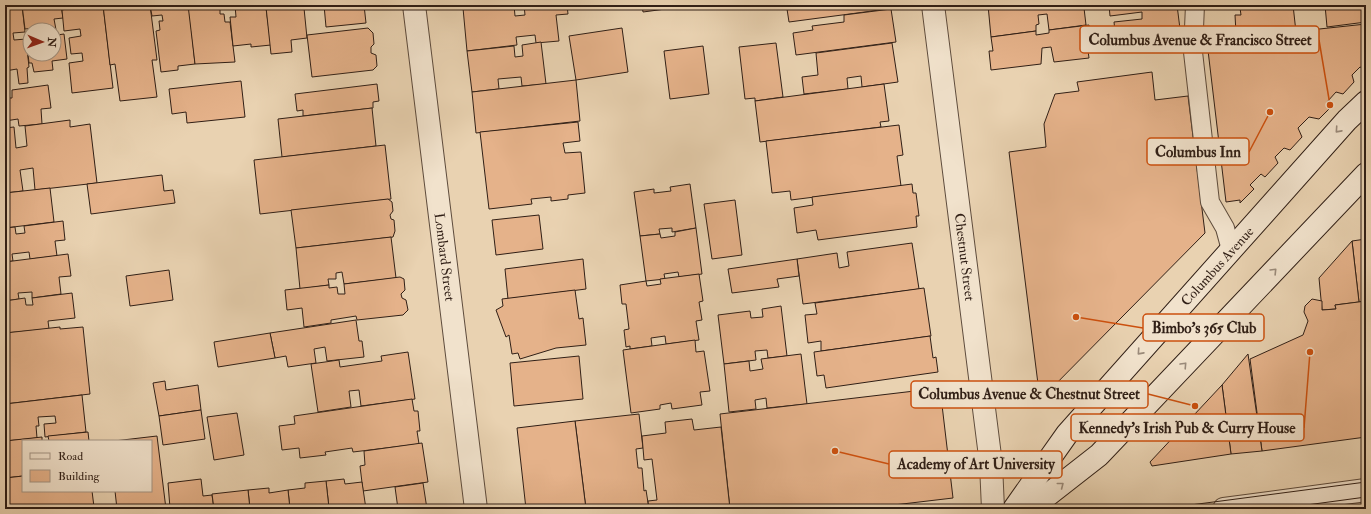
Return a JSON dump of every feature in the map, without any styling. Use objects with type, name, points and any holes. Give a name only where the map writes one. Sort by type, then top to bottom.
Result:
[{"type":"street","name":"Lombard Street","points":[[414,5],[476,509]]},
{"type":"street","name":"Chestnut Street","points":[[933,5],[991,464],[994,509]]},
{"type":"street","name":"Columbus Avenue","points":[[1014,509],[1067,434],[1347,120],[1366,102]]},
{"type":"street","points":[[1030,509],[1099,455],[1366,174]]},
{"type":"street","points":[[1224,509],[1366,490]]},
{"type":"lane","points":[[1195,5],[1193,52],[1210,202],[1225,228],[1231,250]]},
{"type":"building","points":[[5,5],[22,5],[24,22],[22,22],[22,32],[13,33],[14,40],[22,39],[22,62],[28,62],[29,67],[27,68],[28,83],[19,84],[17,69],[5,71]]},
{"type":"building","points":[[22,5],[61,5],[63,18],[54,19],[55,22],[24,22]]},
{"type":"building","points":[[67,5],[103,5],[113,88],[72,93],[69,63],[83,61],[82,53],[71,54],[69,38],[81,36],[80,29],[64,31],[62,10],[67,9]]},
{"type":"building","points":[[103,5],[150,5],[157,60],[152,60],[157,97],[120,101],[115,64],[110,65]]},
{"type":"building","points":[[150,5],[189,5],[195,64],[178,66],[178,70],[161,72],[156,31],[160,30],[159,21],[163,21],[162,15],[152,16]]},
{"type":"building","points":[[188,5],[227,5],[228,7],[220,8],[220,14],[224,14],[225,22],[230,22],[235,62],[195,64]]},
{"type":"building","points":[[235,5],[261,5],[261,8],[266,8],[271,45],[251,47],[251,44],[233,46],[230,17],[236,17]]},
{"type":"building","points":[[299,5],[300,9],[304,8],[307,38],[291,40],[292,52],[271,54],[266,7]]},
{"type":"building","points":[[324,5],[364,5],[366,23],[326,27]]},
{"type":"building","points":[[514,5],[515,16],[525,15],[524,5],[567,5],[568,14],[556,15],[559,41],[536,43],[535,35],[516,37],[517,45],[467,51],[463,8]]},
{"type":"building","points":[[642,5],[657,5],[658,10],[643,12]]},
{"type":"building","points":[[657,5],[695,5],[658,10]]},
{"type":"building","points":[[800,5],[895,5],[895,8],[789,22],[787,9],[800,8]]},
{"type":"building","points":[[988,5],[1087,5],[1087,7],[1084,8],[1086,25],[1049,30],[1047,14],[1038,15],[1039,24],[1036,25],[1036,31],[991,37]]},
{"type":"building","points":[[1109,5],[1177,5],[1182,45],[1142,50],[1141,47],[1117,50],[1114,22],[1142,19],[1142,12],[1110,16]]},
{"type":"building","points":[[1226,5],[1266,5],[1227,9]]},
{"type":"building","points":[[1266,5],[1293,5],[1296,32],[1243,38],[1243,32],[1236,33],[1235,15],[1241,15],[1240,8]]},
{"type":"building","points":[[1325,5],[1366,5],[1366,22],[1327,27]]},
{"type":"building","points":[[891,9],[896,42],[796,55],[793,33],[813,30],[812,26],[844,22],[844,15]]},
{"type":"building","points":[[1366,24],[1366,69],[1360,67],[1352,75],[1354,82],[1343,94],[1336,92],[1327,102],[1330,108],[1319,119],[1309,117],[1298,128],[1302,137],[1290,150],[1284,148],[1275,157],[1278,163],[1265,177],[1261,174],[1250,185],[1254,189],[1240,203],[1240,200],[1226,202],[1207,42],[1256,37],[1257,46],[1311,40],[1310,30]]},
{"type":"building","points":[[1089,25],[1091,42],[1087,43],[1089,58],[1054,62],[1051,47],[1042,48],[1041,64],[991,70],[989,51],[993,51],[991,37],[1036,31],[1036,35],[1049,33],[1049,30]]},
{"type":"building","points":[[368,28],[373,33],[374,44],[371,47],[371,53],[376,55],[377,66],[373,70],[312,77],[307,35]]},
{"type":"building","points":[[622,28],[628,72],[576,80],[569,36]]},
{"type":"building","points":[[62,34],[64,34],[67,59],[62,60]]},
{"type":"building","points":[[541,42],[546,84],[522,86],[521,77],[498,79],[499,89],[472,92],[467,51],[514,46],[515,57],[523,56],[522,45]]},
{"type":"building","points":[[776,43],[783,97],[755,101],[755,98],[745,99],[739,47]]},
{"type":"building","points":[[892,43],[898,82],[862,87],[861,76],[847,78],[848,89],[804,94],[802,77],[818,75],[816,53]]},
{"type":"building","points":[[703,46],[709,94],[670,99],[664,51]]},
{"type":"building","points":[[52,62],[53,70],[34,72],[32,63],[29,63]]},
{"type":"building","points":[[1152,72],[1155,100],[1188,96],[1205,233],[1040,400],[1009,152],[1046,147],[1044,124],[1055,94],[1079,91],[1077,82]]},
{"type":"building","points":[[576,80],[580,121],[476,133],[472,92]]},
{"type":"building","points":[[241,81],[245,117],[187,123],[186,112],[172,114],[169,89]]},
{"type":"building","points":[[377,84],[379,101],[373,102],[373,108],[303,116],[303,110],[297,111],[295,94]]},
{"type":"building","points":[[884,84],[889,121],[880,122],[881,127],[760,142],[755,101]]},
{"type":"building","points":[[48,85],[51,108],[41,109],[42,124],[19,126],[18,119],[5,121],[5,98],[12,98],[12,90]]},
{"type":"building","points":[[372,108],[376,146],[282,157],[278,119]]},
{"type":"building","points":[[70,120],[70,127],[90,124],[97,183],[35,190],[33,168],[20,170],[23,191],[5,193],[5,128],[14,127],[16,148],[27,146],[25,126]]},
{"type":"building","points":[[578,122],[580,141],[563,143],[565,153],[581,152],[585,193],[568,195],[568,199],[551,201],[551,197],[531,199],[532,204],[489,209],[480,132]]},
{"type":"building","points":[[899,125],[903,155],[897,156],[901,186],[791,200],[790,191],[772,193],[766,141]]},
{"type":"building","points":[[385,145],[391,199],[260,214],[254,160]]},
{"type":"building","points":[[162,175],[164,191],[173,190],[175,203],[91,214],[87,184]]},
{"type":"building","points":[[690,184],[696,228],[672,232],[672,228],[659,229],[660,234],[640,236],[634,192],[654,189],[654,193],[671,191],[670,187]]},
{"type":"building","points":[[912,184],[913,193],[916,193],[919,216],[916,216],[917,227],[818,240],[816,230],[797,233],[794,208],[813,205],[812,197]]},
{"type":"building","points":[[50,188],[54,222],[5,228],[5,193]]},
{"type":"building","points":[[388,199],[392,202],[393,211],[390,215],[391,219],[394,220],[395,231],[393,237],[296,248],[291,210]]},
{"type":"building","points":[[735,200],[742,255],[712,259],[704,204]]},
{"type":"building","points":[[539,215],[543,249],[496,255],[492,220]]},
{"type":"building","points":[[63,221],[65,240],[55,241],[57,256],[30,259],[29,252],[12,254],[13,261],[5,262],[5,228],[15,227],[16,234],[25,233],[24,226]]},
{"type":"building","points":[[696,228],[702,274],[679,277],[678,272],[664,274],[665,279],[646,281],[640,236],[660,234],[661,238],[675,236],[675,232]]},
{"type":"building","points":[[391,237],[396,278],[344,284],[342,272],[336,273],[336,279],[328,279],[329,285],[300,289],[296,248]]},
{"type":"building","points":[[1366,239],[1366,301],[1359,302],[1352,241]]},
{"type":"building","points":[[1352,241],[1359,302],[1335,305],[1336,309],[1322,310],[1319,278]]},
{"type":"building","points":[[912,243],[919,289],[803,304],[797,259],[837,253],[839,268],[849,266],[847,252]]},
{"type":"building","points":[[68,254],[71,276],[59,277],[61,294],[32,298],[32,292],[18,293],[19,299],[5,301],[5,262]]},
{"type":"building","points":[[583,259],[586,289],[508,299],[505,269]]},
{"type":"building","points":[[797,259],[799,276],[777,279],[779,287],[732,293],[728,269]]},
{"type":"building","points":[[169,270],[173,300],[130,306],[126,276]]},
{"type":"building","points":[[699,274],[703,301],[699,302],[702,320],[696,321],[699,340],[666,344],[665,336],[651,338],[652,346],[630,349],[630,346],[626,347],[624,330],[629,329],[626,304],[622,304],[620,285],[646,281],[647,286],[661,284],[660,279]]},
{"type":"building","points":[[400,277],[404,279],[405,290],[401,294],[402,298],[406,300],[408,310],[403,315],[357,320],[356,316],[331,320],[331,323],[304,327],[302,308],[287,310],[285,290],[329,285],[329,288],[337,287],[338,294],[345,294],[344,284]]},
{"type":"building","points":[[924,288],[931,336],[821,351],[821,341],[808,343],[805,315],[817,314],[815,303]]},
{"type":"building","points":[[575,290],[579,319],[583,318],[586,345],[556,348],[520,359],[518,353],[512,354],[509,335],[506,337],[496,310],[503,306],[502,299]]},
{"type":"building","points":[[72,293],[75,318],[48,321],[49,329],[5,333],[5,301],[25,298],[26,305],[33,305],[32,298]]},
{"type":"building","points":[[1312,299],[1322,301],[1322,310],[1336,309],[1335,305],[1366,301],[1366,437],[1262,451],[1250,359],[1303,335],[1308,321],[1304,312],[1305,306]]},
{"type":"building","points":[[781,306],[787,356],[768,358],[767,350],[755,351],[756,360],[724,364],[718,315],[750,311],[751,318],[763,317],[762,309]]},
{"type":"building","points":[[356,320],[359,341],[362,341],[364,357],[327,361],[325,347],[314,349],[316,363],[288,367],[286,356],[275,358],[270,333]]},
{"type":"building","points":[[60,327],[60,329],[83,327],[90,394],[5,404],[5,333]]},
{"type":"building","points":[[270,333],[275,358],[218,367],[214,342]]},
{"type":"building","points":[[930,336],[933,358],[936,357],[938,372],[826,388],[824,375],[817,376],[814,352]]},
{"type":"building","points":[[695,340],[696,352],[704,351],[710,391],[700,392],[702,405],[672,409],[671,403],[660,405],[660,409],[631,413],[623,350]]},
{"type":"building","points":[[408,352],[415,399],[361,406],[359,390],[349,391],[351,407],[318,412],[311,364],[339,360],[340,367],[382,361],[381,356]]},
{"type":"building","points":[[801,354],[807,404],[767,408],[766,398],[755,400],[756,409],[729,412],[724,364],[749,361],[750,371],[763,369],[761,359]]},
{"type":"building","points":[[1248,354],[1262,451],[1231,454],[1222,385]]},
{"type":"building","points":[[579,356],[583,399],[514,406],[510,363]]},
{"type":"building","points":[[165,381],[166,390],[198,385],[201,410],[159,416],[153,383]]},
{"type":"building","points":[[1222,385],[1231,454],[1152,466],[1150,462]]},
{"type":"building","points":[[940,388],[953,498],[860,509],[730,509],[720,414]]},
{"type":"building","points":[[82,395],[86,432],[45,437],[44,424],[56,423],[55,416],[38,417],[39,426],[36,426],[37,438],[5,441],[5,404]]},
{"type":"building","points":[[412,399],[414,411],[418,411],[420,431],[417,431],[419,444],[353,452],[352,448],[325,452],[326,455],[300,458],[299,448],[282,450],[279,426],[295,424],[294,416]]},
{"type":"building","points":[[201,410],[205,439],[163,445],[159,416]]},
{"type":"building","points":[[237,413],[244,455],[214,460],[207,417]]},
{"type":"building","points":[[639,414],[643,448],[636,449],[638,468],[642,468],[644,491],[646,490],[649,509],[586,509],[575,421]]},
{"type":"building","points":[[692,419],[694,430],[721,427],[730,509],[649,509],[648,501],[657,500],[652,459],[644,460],[642,436],[666,433],[665,422]]},
{"type":"building","points":[[575,421],[586,509],[526,509],[517,428]]},
{"type":"building","points":[[88,432],[89,440],[49,440],[48,436]]},
{"type":"building","points":[[157,436],[166,509],[117,509],[115,492],[152,492],[152,440],[123,440]]},
{"type":"building","points":[[42,437],[42,440],[22,440],[22,476],[5,478],[5,441]]},
{"type":"building","points":[[422,443],[428,482],[363,491],[360,466],[365,465],[364,451]]},
{"type":"building","points":[[22,476],[22,492],[92,492],[94,507],[78,509],[5,509],[5,478]]},
{"type":"building","points":[[201,479],[203,496],[212,495],[214,509],[166,509],[170,508],[168,483]]},
{"type":"building","points":[[344,479],[345,484],[362,482],[366,509],[339,509],[338,507],[329,508],[326,481]]},
{"type":"building","points":[[326,481],[329,508],[290,509],[288,490],[305,488],[305,483]]},
{"type":"building","points":[[423,483],[427,509],[398,509],[395,487]]},
{"type":"building","points":[[269,488],[269,493],[288,490],[290,509],[250,509],[248,490]]},
{"type":"building","points":[[248,490],[250,509],[214,509],[212,494]]},
{"type":"tram line","points":[[1160,509],[1366,482]]},
{"type":"tram line","points":[[1277,509],[1366,497]]},
{"type":"place","name":"Columbus Avenue & Francisco Street","points":[[1330,105]]},
{"type":"place","name":"Columbus Inn","points":[[1270,112]]},
{"type":"place","name":"Bimbo's 365 Club","points":[[1076,317]]},
{"type":"place","name":"Kennedy's Irish Pub & Curry House","points":[[1310,352]]},
{"type":"place","name":"Columbus Avenue & Chestnut Street","points":[[1195,406]]},
{"type":"place","name":"Academy of Art University","points":[[835,451]]}]
